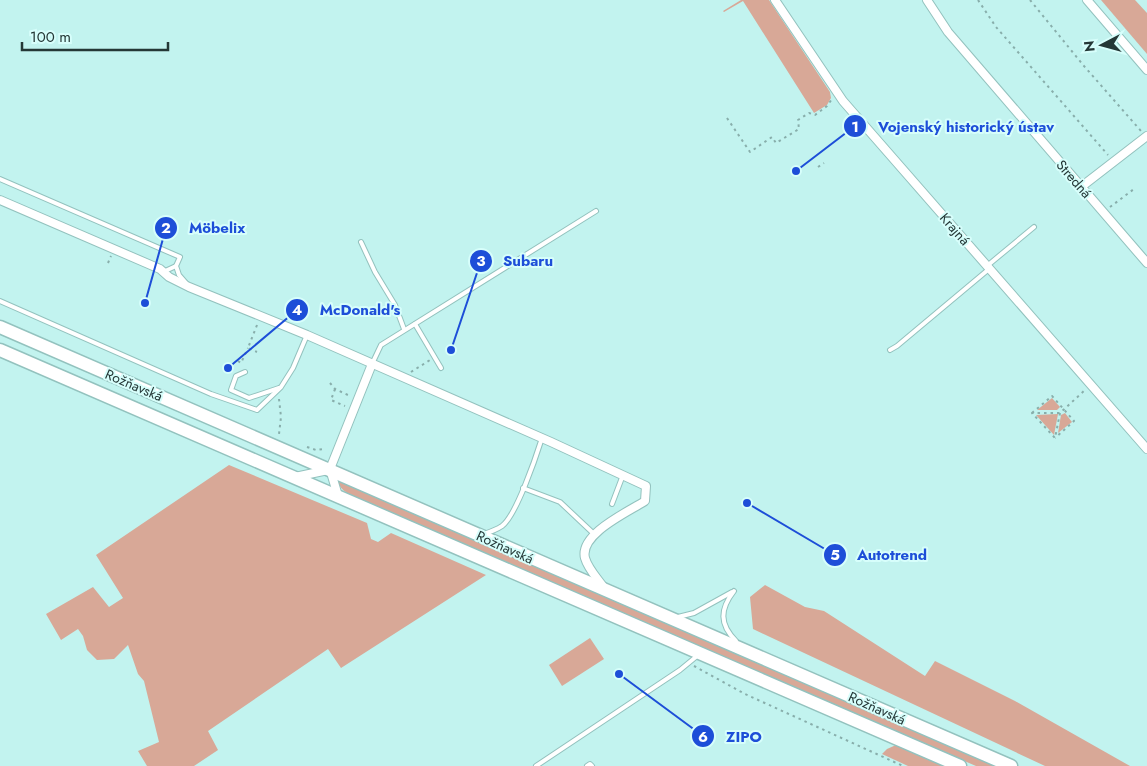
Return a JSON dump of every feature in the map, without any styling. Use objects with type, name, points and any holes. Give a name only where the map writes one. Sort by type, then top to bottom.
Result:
[{"type":"main road","name":"Rožňavská","points":[[0,327],[1011,766]]},
{"type":"main road","name":"Rožňavská","points":[[0,350],[960,766]]},
{"type":"street","name":"Krajná","points":[[775,0],[843,101],[1147,449]]},
{"type":"street","name":"Stredná","points":[[927,0],[948,32],[1147,264]]},
{"type":"street","points":[[1087,0],[1147,70]]},
{"type":"street","points":[[1081,188],[1146,136]]},
{"type":"street","points":[[0,200],[163,272],[189,287],[307,335],[542,438],[646,486],[645,501],[605,525],[594,534],[585,547],[585,558],[605,590]]},
{"type":"street","points":[[338,496],[330,469],[372,364]]},
{"type":"street","points":[[294,477],[330,469]]},
{"type":"lane","points":[[0,179],[180,257],[176,266],[163,272]]},
{"type":"lane","points":[[372,364],[381,345],[404,329],[596,211]]},
{"type":"lane","points":[[890,350],[897,346],[1034,227]]},
{"type":"lane","points":[[361,242],[375,272],[395,305],[404,329]]},
{"type":"lane","points":[[176,266],[179,275],[189,287]]},
{"type":"lane","points":[[0,302],[211,394],[257,410],[280,389],[293,368],[307,335]]},
{"type":"lane","points":[[415,324],[441,368]]},
{"type":"lane","points":[[245,372],[236,376],[231,390],[249,398],[280,389]]},
{"type":"lane","points":[[479,535],[496,530],[504,525],[523,488],[542,438]]},
{"type":"lane","points":[[612,504],[623,475]]},
{"type":"lane","points":[[523,488],[560,502],[594,534]]},
{"type":"lane","points":[[671,618],[694,614],[734,590],[724,604],[724,621],[729,635],[744,650]]},
{"type":"lane","points":[[536,766],[680,670],[700,653]]},
{"type":"lane","points":[[587,766],[590,764],[592,766]]},
{"type":"path","points":[[978,0],[996,27],[1114,162]]},
{"type":"path","points":[[1030,0],[1084,66],[1146,136]]},
{"type":"path","points":[[727,118],[750,152],[772,137],[776,143],[799,129],[798,120],[804,116]]},
{"type":"path","points":[[818,167],[824,163]]},
{"type":"path","points":[[1107,210],[1134,189]]},
{"type":"path","points":[[238,361],[241,363],[257,325]]},
{"type":"path","points":[[248,348],[257,352]]},
{"type":"path","points":[[411,372],[435,357]]},
{"type":"path","points":[[330,383],[336,389],[350,396]]},
{"type":"path","points":[[279,434],[281,418],[280,389]]},
{"type":"path","points":[[336,389],[331,400],[346,406]]},
{"type":"path","points":[[1032,413],[1052,396],[1064,409],[1074,421],[1055,438]]},
{"type":"path","points":[[1032,413],[1060,412],[1078,396]]},
{"type":"path","points":[[1055,438],[1060,412]]},
{"type":"path","points":[[1032,413],[1055,438]]},
{"type":"path","points":[[307,447],[316,450],[324,449]]},
{"type":"path","points":[[695,666],[745,694],[903,766]]},
{"type":"shaded area","points":[[741,0],[769,0],[830,92],[831,98],[827,105],[814,113],[743,1],[723,11]]},
{"type":"shaded area","points":[[1101,0],[1135,0],[1147,13],[1147,54]]},
{"type":"shaded area","points":[[1052,398],[1060,407],[1057,410],[1037,410]]},
{"type":"shaded area","points":[[1065,413],[1072,422],[1058,433],[1061,415]]},
{"type":"shaded area","points":[[1058,414],[1054,435],[1036,415]]},
{"type":"shaded area","points":[[229,465],[367,523],[371,539],[378,542],[391,533],[486,575],[341,668],[328,649],[208,731],[218,750],[194,766],[147,766],[138,751],[159,742],[144,681],[138,674],[128,645],[114,659],[97,660],[87,650],[83,636],[78,629],[61,640],[46,614],[93,587],[109,607],[123,598],[96,555]]},
{"type":"shaded area","points":[[336,478],[995,766],[976,766],[356,499],[341,488]]},
{"type":"shaded area","points":[[765,585],[805,607],[824,611],[925,676],[935,661],[1015,701],[1130,766],[1045,766],[753,629],[750,597]]},
{"type":"shaded area","points":[[590,638],[604,659],[562,686],[549,665]]},
{"type":"shaded area","points":[[896,745],[943,766],[908,766],[882,754],[887,749]]},
{"type":"place","name":"Vojenský historický ústav","points":[[796,171]]},
{"type":"place","name":"Möbelix","points":[[145,303]]},
{"type":"place","name":"Subaru","points":[[451,350]]},
{"type":"place","name":"McDonald's","points":[[228,368]]},
{"type":"place","name":"Autotrend","points":[[747,503]]},
{"type":"place","name":"ZIPO","points":[[619,674]]}]
